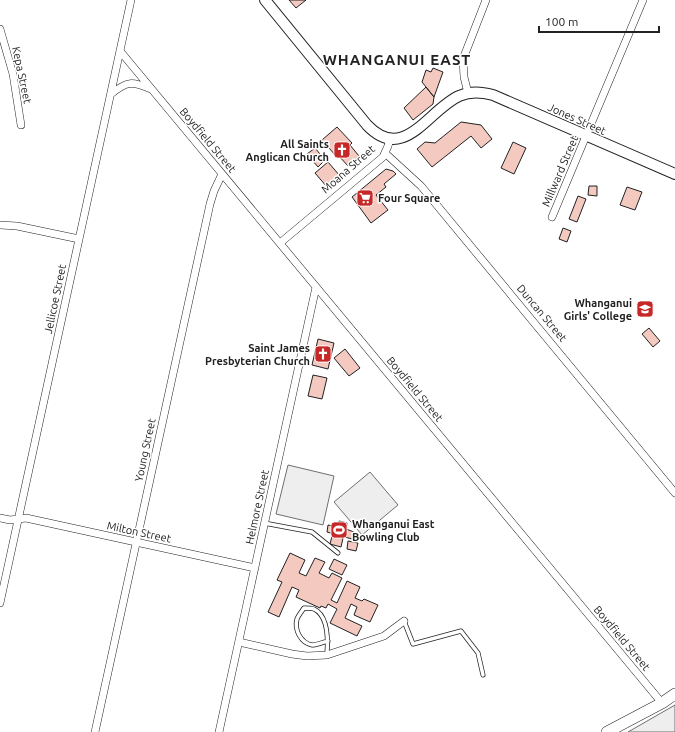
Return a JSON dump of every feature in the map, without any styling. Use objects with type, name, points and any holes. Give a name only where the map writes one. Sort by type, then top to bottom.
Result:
[{"type":"main road","points":[[265,0],[367,125],[378,134],[390,139],[402,138],[411,134],[451,101],[468,93]]},
{"type":"main road","name":"Jones Street","points":[[468,93],[483,92],[493,95],[675,174]]},
{"type":"main road","points":[[607,732],[662,703],[675,694]]},
{"type":"street","name":"Jellicoe Street","points":[[0,603],[131,0]]},
{"type":"street","points":[[468,93],[464,77],[463,59],[486,0]]},
{"type":"street","name":"Millward Street","points":[[552,217],[643,0]]},
{"type":"street","name":"Kepa Street","points":[[0,29],[13,74],[20,125]]},
{"type":"street","name":"Boydfield Street","points":[[120,51],[662,703]]},
{"type":"street","points":[[111,94],[129,83],[135,83],[152,89]]},
{"type":"street","name":"Moana Street","points":[[280,243],[383,156],[390,139]]},
{"type":"street","name":"Duncan Street","points":[[385,153],[421,186],[675,493]]},
{"type":"street","name":"Young Street","points":[[95,732],[210,204],[222,174]]},
{"type":"street","points":[[0,225],[17,226],[79,239]]},
{"type":"street","name":"Helmore Street","points":[[219,732],[316,287]]},
{"type":"street","name":"Milton Street","points":[[0,518],[10,520],[26,518],[255,568]]},
{"type":"street","points":[[238,642],[292,654],[307,656],[327,655],[384,636],[404,621]]},
{"type":"lane","points":[[264,522],[312,532],[338,553]]},
{"type":"lane","points":[[327,655],[328,641],[323,618],[313,609],[304,608],[297,619],[296,628],[304,642],[312,645],[328,641]]},
{"type":"lane","points":[[404,621],[413,644],[460,631],[478,653],[483,675]]},
{"type":"shaded area","points":[[288,465],[334,476],[323,525],[276,514]]},
{"type":"shaded area","points":[[370,472],[398,505],[362,535],[334,502]]},
{"type":"shaded area","points":[[675,705],[675,732],[628,732]]},
{"type":"building","points":[[289,0],[306,0],[296,8]]},
{"type":"building","points":[[433,68],[443,72],[434,97],[422,82],[426,70],[431,72]]},
{"type":"building","points":[[426,87],[434,97],[433,104],[413,120],[404,108]]},
{"type":"building","points":[[461,122],[481,125],[492,139],[481,148],[471,136],[432,167],[417,149],[425,142],[435,143]]},
{"type":"building","name":"All Saints Anglican Church","points":[[337,127],[352,143],[350,145],[359,156],[348,166],[338,155],[336,156],[322,140]]},
{"type":"building","points":[[513,142],[526,148],[514,174],[501,168]]},
{"type":"building","points":[[315,148],[325,160],[318,167],[307,154]]},
{"type":"building","points":[[328,162],[340,176],[327,187],[315,173]]},
{"type":"building","points":[[386,169],[393,171],[396,174],[384,184],[386,187],[376,195],[388,210],[371,223],[352,197]]},
{"type":"building","points":[[589,186],[597,186],[597,196],[588,195]]},
{"type":"building","points":[[627,187],[642,192],[635,210],[620,205]]},
{"type":"building","points":[[578,196],[586,199],[577,222],[569,219]]},
{"type":"building","points":[[563,228],[571,231],[567,242],[559,239]]},
{"type":"building","points":[[649,328],[660,341],[653,347],[642,334]]},
{"type":"building","name":"Saint James Presbyterian Church","points":[[318,339],[334,343],[328,369],[312,365]]},
{"type":"building","points":[[345,349],[360,368],[349,376],[334,358]]},
{"type":"building","points":[[313,375],[327,378],[322,399],[308,396]]},
{"type":"building","name":"Whanganui East Bowling Club","points":[[339,521],[347,523],[346,529],[354,532],[352,539],[327,532],[328,525],[338,527]]},
{"type":"building","points":[[332,536],[343,538],[341,547],[330,544]]},
{"type":"building","points":[[348,541],[358,543],[356,551],[347,549]]},
{"type":"building","points":[[290,553],[305,560],[299,573],[306,576],[315,558],[325,562],[319,573],[329,578],[332,573],[342,578],[331,600],[337,603],[347,581],[360,587],[355,598],[362,601],[364,599],[378,605],[370,622],[354,615],[357,607],[351,604],[345,618],[362,626],[357,636],[330,623],[337,609],[328,604],[326,608],[321,606],[320,608],[296,597],[299,590],[292,587],[279,617],[268,612],[282,582],[277,580]]},
{"type":"building","points":[[334,559],[347,565],[342,575],[329,569]]},
{"type":"place","name":"All Saints Anglican Church","points":[[342,150]]},
{"type":"place","name":"Four Square","points":[[365,198]]},
{"type":"place","name":"Whanganui Girls' College","points":[[645,309]]},
{"type":"place","name":"Saint James Presbyterian Church","points":[[323,354]]},
{"type":"place","name":"Whanganui East Bowling Club","points":[[339,530]]},
{"type":"district","name":"WHANGANUI EAST","points":[[397,59]]}]
